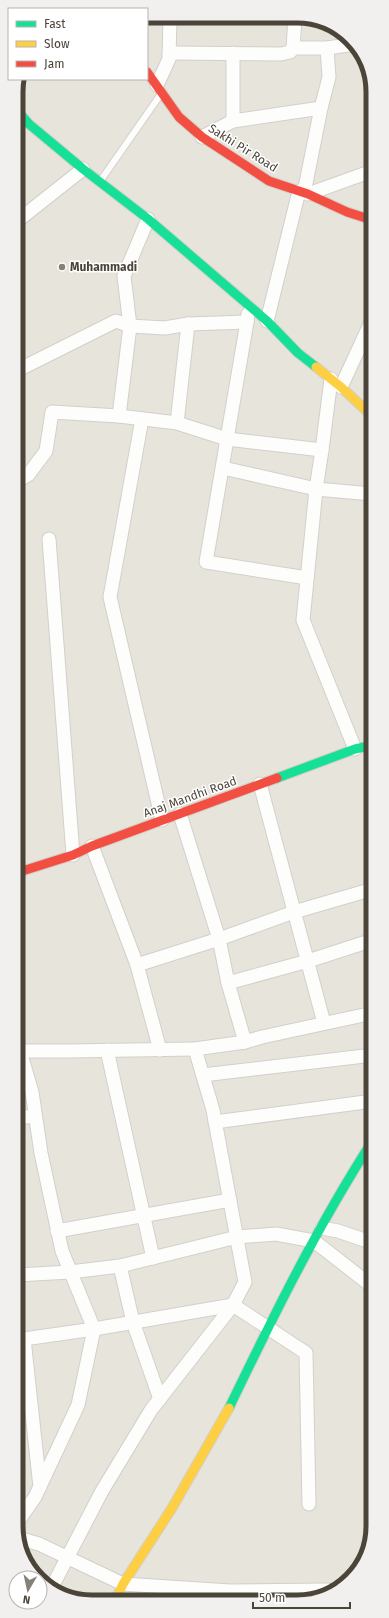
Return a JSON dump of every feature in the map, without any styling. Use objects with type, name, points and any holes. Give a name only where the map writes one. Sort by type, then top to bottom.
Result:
[{"type":"street","points":[[160,89],[169,53],[170,23]]},
{"type":"street","points":[[169,53],[281,54],[290,52],[293,48],[294,23]]},
{"type":"street","points":[[293,48],[327,48],[348,45]]},
{"type":"street","points":[[267,322],[304,192],[321,108],[329,77],[327,48]]},
{"type":"street","points":[[233,53],[233,121]]},
{"type":"street","name":"Sakhi Pir Road","points":[[148,73],[179,117],[202,137],[269,180],[304,192],[347,212],[366,218]]},
{"type":"street","points":[[202,137],[233,121],[321,108]]},
{"type":"street","points":[[23,117],[29,124],[83,169],[148,219],[267,322],[298,353],[336,383],[366,410]]},
{"type":"street","points":[[23,216],[83,169]]},
{"type":"street","points":[[304,192],[366,173]]},
{"type":"street","points":[[119,416],[130,326],[124,276],[148,219]]},
{"type":"street","points":[[248,306],[247,322],[206,562],[307,578]]},
{"type":"street","points":[[23,364],[116,321],[130,326],[165,328],[188,324],[247,322]]},
{"type":"street","points":[[178,423],[188,324]]},
{"type":"street","points":[[355,750],[303,620],[316,489],[322,450],[336,383],[366,330]]},
{"type":"street","points":[[23,478],[28,475],[46,450],[52,412],[119,416],[178,423],[227,439],[322,450]]},
{"type":"street","points":[[142,419],[110,597],[162,820]]},
{"type":"street","points":[[223,468],[316,489],[366,493]]},
{"type":"street","points":[[49,539],[72,855]]},
{"type":"street","name":"Anaj Mandhi Road","points":[[23,872],[366,746]]},
{"type":"street","points":[[260,784],[324,1023]]},
{"type":"street","points":[[180,814],[219,939],[228,983],[245,1042]]},
{"type":"street","points":[[92,846],[137,965],[160,1050]]},
{"type":"street","points":[[137,965],[219,939],[294,912],[366,891]]},
{"type":"street","points":[[228,983],[308,961],[366,942]]},
{"type":"street","points":[[23,1051],[195,1049],[245,1042],[366,1014]]},
{"type":"street","points":[[54,1584],[102,1491],[151,1410],[233,1305],[245,1282],[215,1122],[195,1049]]},
{"type":"street","points":[[107,1050],[153,1258]]},
{"type":"street","points":[[203,1075],[366,1056]]},
{"type":"street","points":[[23,1066],[32,1092],[41,1153],[62,1251],[94,1329],[78,1405],[40,1487],[23,1515]]},
{"type":"street","points":[[215,1122],[366,1102]]},
{"type":"street","points":[[23,1117],[35,1116]]},
{"type":"street","points":[[118,1595],[123,1584],[172,1508],[224,1419],[280,1303],[366,1152]]},
{"type":"street","points":[[57,1230],[230,1200]]},
{"type":"street","points":[[322,1228],[338,1231],[366,1241]]},
{"type":"street","points":[[23,1275],[70,1272],[120,1266],[237,1237],[276,1234],[314,1241],[366,1282]]},
{"type":"street","points":[[120,1266],[133,1322],[160,1398]]},
{"type":"street","points":[[23,1340],[233,1305],[306,1353],[309,1504]]},
{"type":"street","points":[[23,1362],[40,1487]]},
{"type":"street","points":[[25,1540],[39,1544],[123,1584],[230,1591],[323,1590]]},
{"type":"lane","points":[[100,181],[160,89]]},
{"type":"shaded area","points":[[148,23],[311,24],[332,32],[349,46],[359,61],[364,74],[366,92],[366,1531],[364,1544],[359,1557],[346,1575],[328,1588],[315,1593],[297,1595],[92,1595],[78,1594],[65,1590],[48,1579],[48,1570],[39,1570],[30,1557],[24,1535],[24,80],[148,80]]},
{"type":"traffic: fast","points":[[23,117],[29,124],[83,169],[148,219],[267,321],[298,353],[316,367]]},
{"type":"traffic: fast","points":[[277,778],[355,749],[366,747]]},
{"type":"traffic: fast","points":[[229,1408],[279,1306],[315,1238],[366,1151]]},
{"type":"traffic: slow","points":[[316,367],[341,387],[366,410]]},
{"type":"traffic: slow","points":[[118,1595],[123,1584],[172,1508],[229,1408]]},
{"type":"traffic: jam","points":[[148,73],[179,117],[202,137],[269,181],[308,194],[347,212],[366,218]]},
{"type":"traffic: jam","points":[[23,871],[73,855],[92,846],[277,778]]},
{"type":"place","name":"Muhammadi","points":[[62,267]]}]
